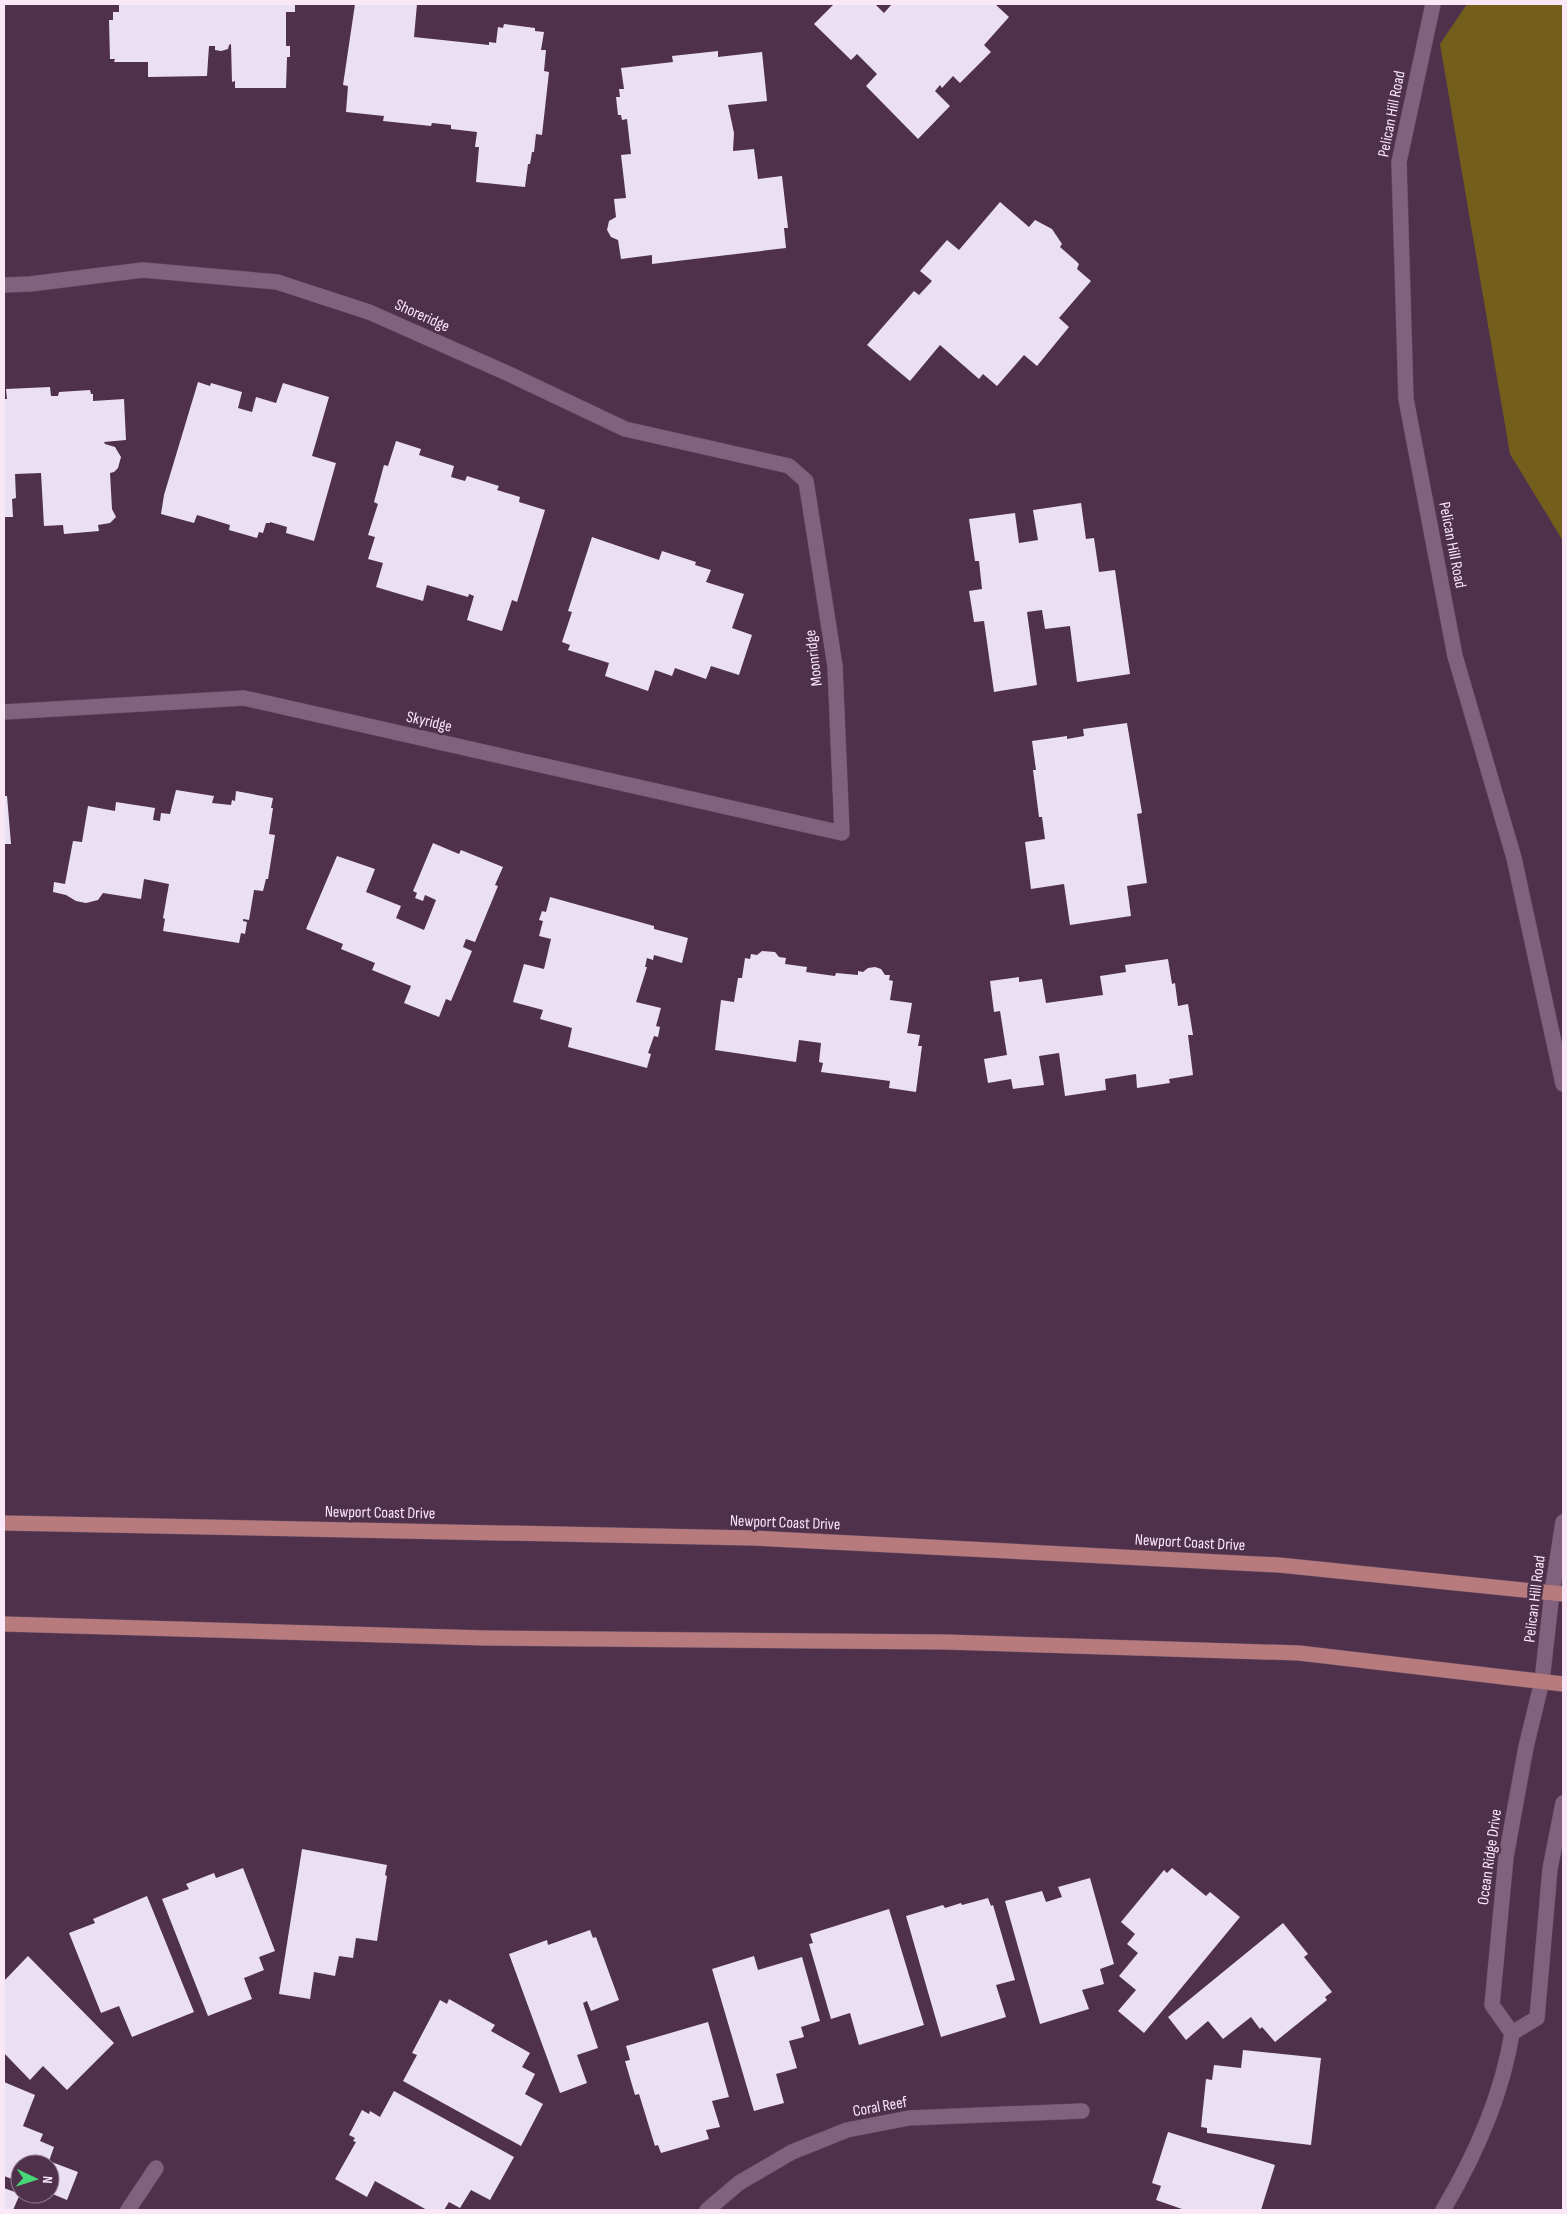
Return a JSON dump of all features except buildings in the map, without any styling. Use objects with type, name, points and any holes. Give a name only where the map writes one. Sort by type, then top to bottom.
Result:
[{"type":"main road","name":"Newport Coast Drive","points":[[4,1523],[752,1538],[1279,1565],[1558,1593]]},
{"type":"main road","points":[[4,1624],[485,1638],[946,1642],[1290,1652],[1563,1684]]},
{"type":"street","name":"Pelican Hill Road","points":[[1433,4],[1399,162],[1406,400],[1455,656],[1514,858],[1563,1084]]},
{"type":"street","name":"Shoreridge","points":[[4,285],[30,284],[143,270],[277,282],[369,312],[624,428],[789,466],[806,480]]},
{"type":"street","name":"Moonridge","points":[[806,480],[835,666],[842,833]]},
{"type":"street","name":"Skyridge","points":[[4,712],[244,698],[842,833]]},
{"type":"street","name":"Pelican Hill Road","points":[[1542,1681],[1558,1593],[1563,1522]]},
{"type":"street","name":"Ocean Ridge Drive","points":[[1512,2033],[1492,2005],[1506,1857],[1526,1747],[1542,1681]]},
{"type":"street","points":[[1443,2210],[1463,2177],[1485,2127],[1512,2033],[1537,2018],[1550,1869],[1563,1803]]},
{"type":"street","name":"Coral Reef","points":[[707,2210],[739,2183],[792,2152],[847,2130],[909,2118],[1082,2111]]},
{"type":"street","points":[[128,2210],[156,2168]]},
{"type":"shaded area","points":[[1467,4],[1563,4],[1563,541],[1510,454],[1440,44]]}]
